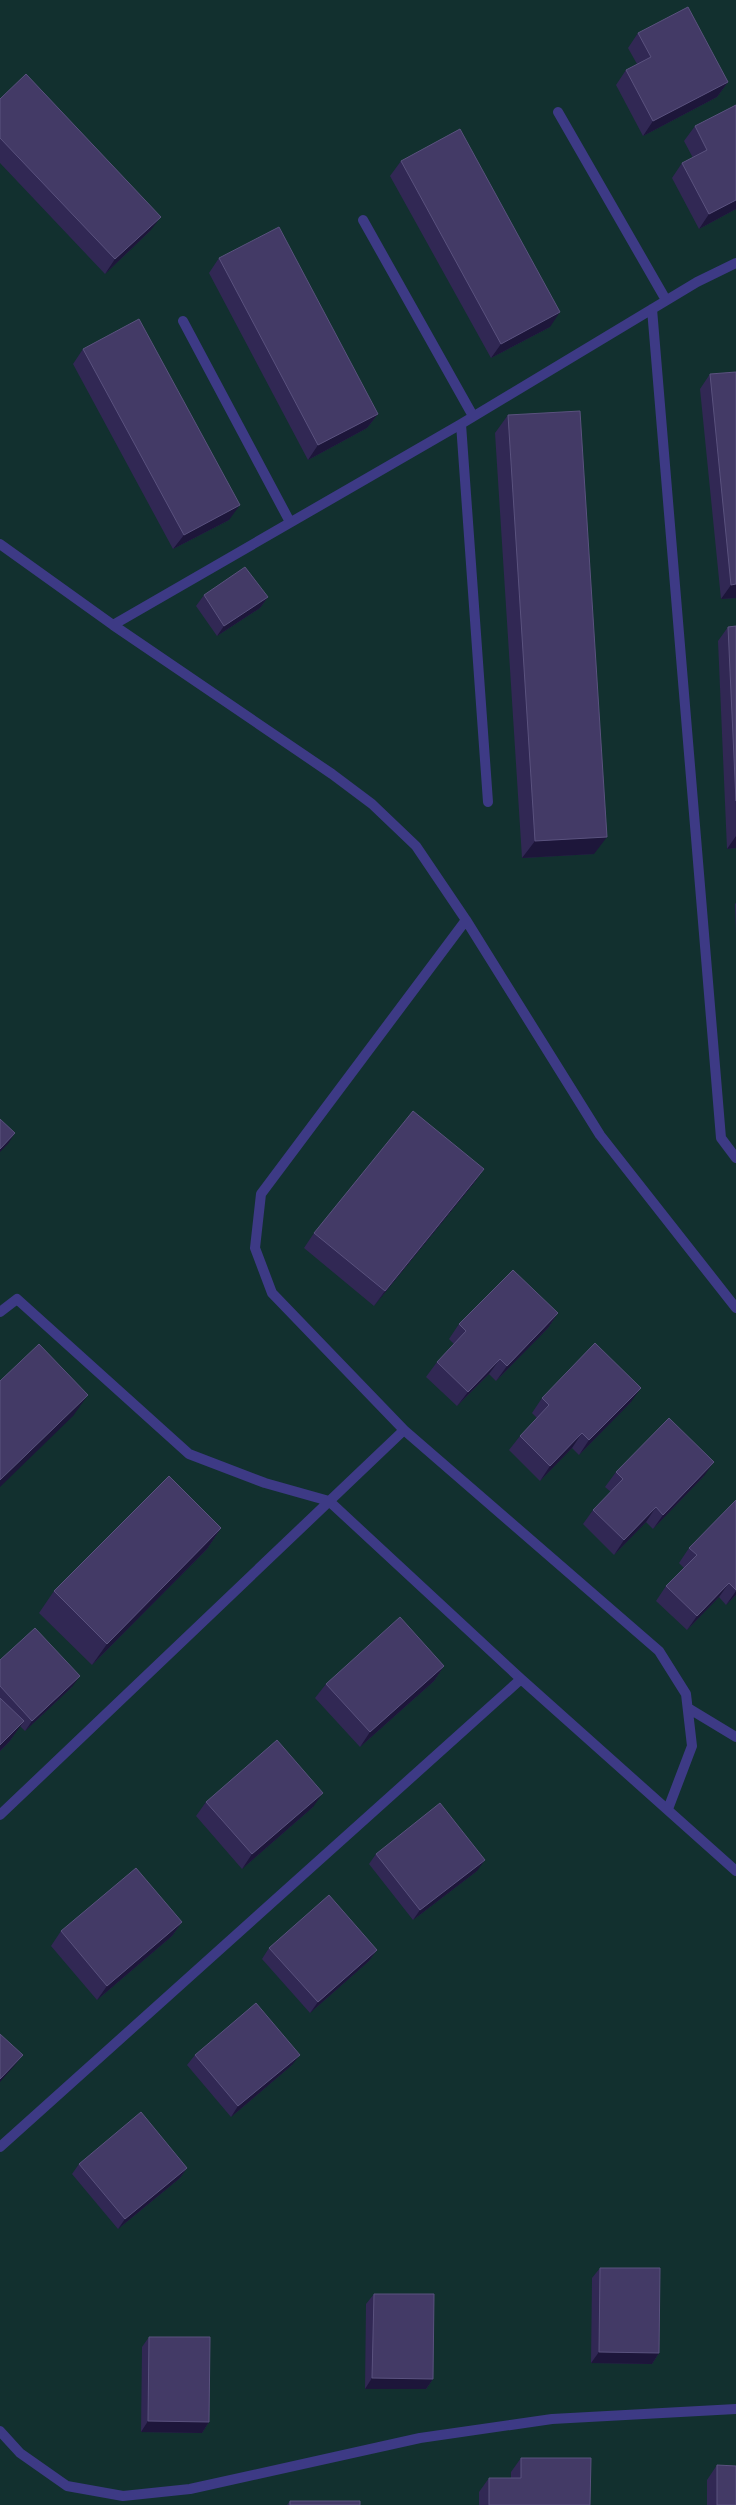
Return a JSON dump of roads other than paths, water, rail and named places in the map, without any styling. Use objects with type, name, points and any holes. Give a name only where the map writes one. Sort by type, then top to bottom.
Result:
[{"type":"street","points":[[558,112],[666,300]]},
{"type":"street","points":[[363,220],[473,416]]},
{"type":"street","points":[[113,625],[461,424],[666,300],[736,263]]},
{"type":"street","points":[[652,309],[721,1138],[736,1158]]},
{"type":"street","points":[[183,321],[290,522]]},
{"type":"street","points":[[461,424],[488,802]]},
{"type":"street","points":[[0,544],[113,625],[332,774],[372,804],[416,846],[466,920],[600,1135],[736,1308]]},
{"type":"street","points":[[466,920],[261,1194],[255,1248],[272,1293],[404,1430],[659,1651],[686,1694],[692,1746],[668,1808]]},
{"type":"street","points":[[0,1312],[17,1299],[189,1454],[265,1483],[329,1501],[520,1679],[668,1808],[736,1871]]},
{"type":"street","points":[[0,1815],[404,1430]]},
{"type":"street","points":[[0,2147],[520,1679]]},
{"type":"street","points":[[688,1708],[736,1737]]},
{"type":"street","points":[[0,2430],[20,2453],[67,2486],[123,2496],[190,2489],[420,2438],[544,2420],[736,2409]]}]
